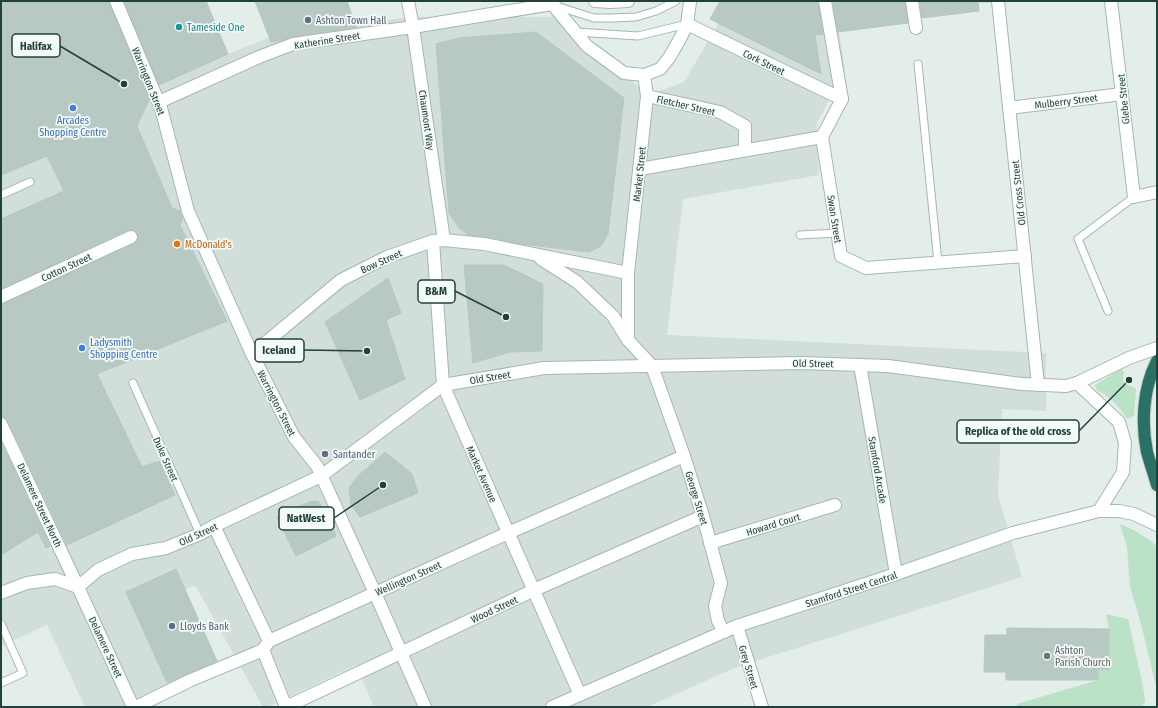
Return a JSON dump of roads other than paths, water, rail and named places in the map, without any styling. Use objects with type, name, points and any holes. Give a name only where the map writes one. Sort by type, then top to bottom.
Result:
[{"type":"highway","points":[[1157,361],[1151,373],[1147,391],[1144,431],[1157,485]]},
{"type":"street","name":"Warrington Street","points":[[116,1],[159,102],[188,211],[252,354],[294,437],[317,466],[425,707]]},
{"type":"street","name":"Chaumont Way","points":[[408,1],[414,27],[438,240]]},
{"type":"street","points":[[595,1],[628,1]]},
{"type":"street","points":[[551,2],[587,46],[624,73],[644,75],[660,69],[669,58],[687,24],[690,1]]},
{"type":"street","points":[[640,169],[822,137],[842,99],[825,1]]},
{"type":"street","points":[[912,1],[916,28]]},
{"type":"street","name":"Old Cross Street","points":[[998,1],[1038,384]]},
{"type":"street","name":"Glebe Street","points":[[1112,1],[1134,197]]},
{"type":"street","name":"Katherine Street","points":[[159,102],[259,57],[293,44],[414,27],[551,2]]},
{"type":"street","name":"Cork Street","points":[[687,24],[842,99]]},
{"type":"street","name":"Market Street","points":[[628,340],[628,273],[647,96],[644,75]]},
{"type":"street","name":"Mulberry Street","points":[[1009,108],[1122,94]]},
{"type":"street","name":"Fletcher Street","points":[[647,96],[720,112],[745,126],[745,150]]},
{"type":"street","name":"Swan Street","points":[[822,137],[841,256],[866,268],[1025,256]]},
{"type":"street","points":[[1134,197],[1157,192]]},
{"type":"street","name":"Cotton Street","points":[[1,297],[132,237]]},
{"type":"street","name":"Bow Street","points":[[252,354],[341,280],[387,257],[438,240],[484,244],[628,273]]},
{"type":"street","name":"Market Avenue","points":[[438,240],[443,385],[580,695]]},
{"type":"street","name":"Bow Street","points":[[535,255],[577,282],[613,316],[628,340],[652,366]]},
{"type":"street","name":"Old Street","points":[[78,587],[98,570],[132,554],[166,548],[200,534],[321,476],[443,385],[544,368],[802,363],[888,366],[1022,384],[1066,386],[1078,383],[1129,358],[1157,348]]},
{"type":"street","name":"Stamford Arcade","points":[[860,365],[896,574]]},
{"type":"street","name":"George Street","points":[[652,366],[684,456],[722,583],[715,606],[718,621],[724,632]]},
{"type":"street","points":[[1078,383],[1119,422],[1125,442],[1123,472],[1099,511]]},
{"type":"street","name":"Delamere Street North","points":[[1,424],[78,587]]},
{"type":"street","name":"Wellington Street","points":[[136,707],[375,593],[684,456]]},
{"type":"street","name":"Howard Court","points":[[710,543],[835,505]]},
{"type":"street","name":"Stamford Street Central","points":[[552,707],[737,626],[896,574],[1013,533],[1099,511],[1119,511],[1134,514],[1157,525]]},
{"type":"street","name":"Wood Street","points":[[266,646],[286,707],[534,590],[703,516]]},
{"type":"street","points":[[214,526],[230,558],[266,646]]},
{"type":"street","points":[[1,593],[27,583],[55,580],[78,587]]},
{"type":"street","name":"Delamere Street","points":[[78,587],[133,707]]},
{"type":"street","name":"Grey Street","points":[[737,626],[762,707]]},
{"type":"lane","points":[[551,2],[594,18],[612,18],[636,17],[656,11],[676,1]]},
{"type":"lane","points":[[576,32],[638,36],[687,24]]},
{"type":"lane","points":[[918,64],[938,262]]},
{"type":"lane","points":[[1,195],[30,182]]},
{"type":"lane","points":[[1108,311],[1078,239],[1134,197]]},
{"type":"lane","points":[[800,235],[837,233]]},
{"type":"lane","name":"Duke Street","points":[[133,383],[200,534]]},
{"type":"lane","points":[[1,624],[22,673],[1,683]]},
{"type":"place","name":"Ashton Town Hall","points":[[308,20]]},
{"type":"place","name":"Tameside One","points":[[179,27]]},
{"type":"place","name":"Halifax","points":[[124,84]]},
{"type":"place","name":"Arcades Shopping Centre","points":[[73,108]]},
{"type":"place","name":"McDonald's","points":[[177,244]]},
{"type":"place","name":"B&M","points":[[506,317]]},
{"type":"place","name":"Ladysmith Shopping Centre","points":[[82,348]]},
{"type":"place","name":"Iceland","points":[[367,351]]},
{"type":"place","name":"Replica of the old cross","points":[[1129,380]]},
{"type":"place","name":"Santander","points":[[325,454]]},
{"type":"place","name":"NatWest","points":[[383,485]]},
{"type":"place","name":"Lloyds Bank","points":[[172,626]]},
{"type":"place","name":"Ashton Parish Church","points":[[1047,656]]}]
